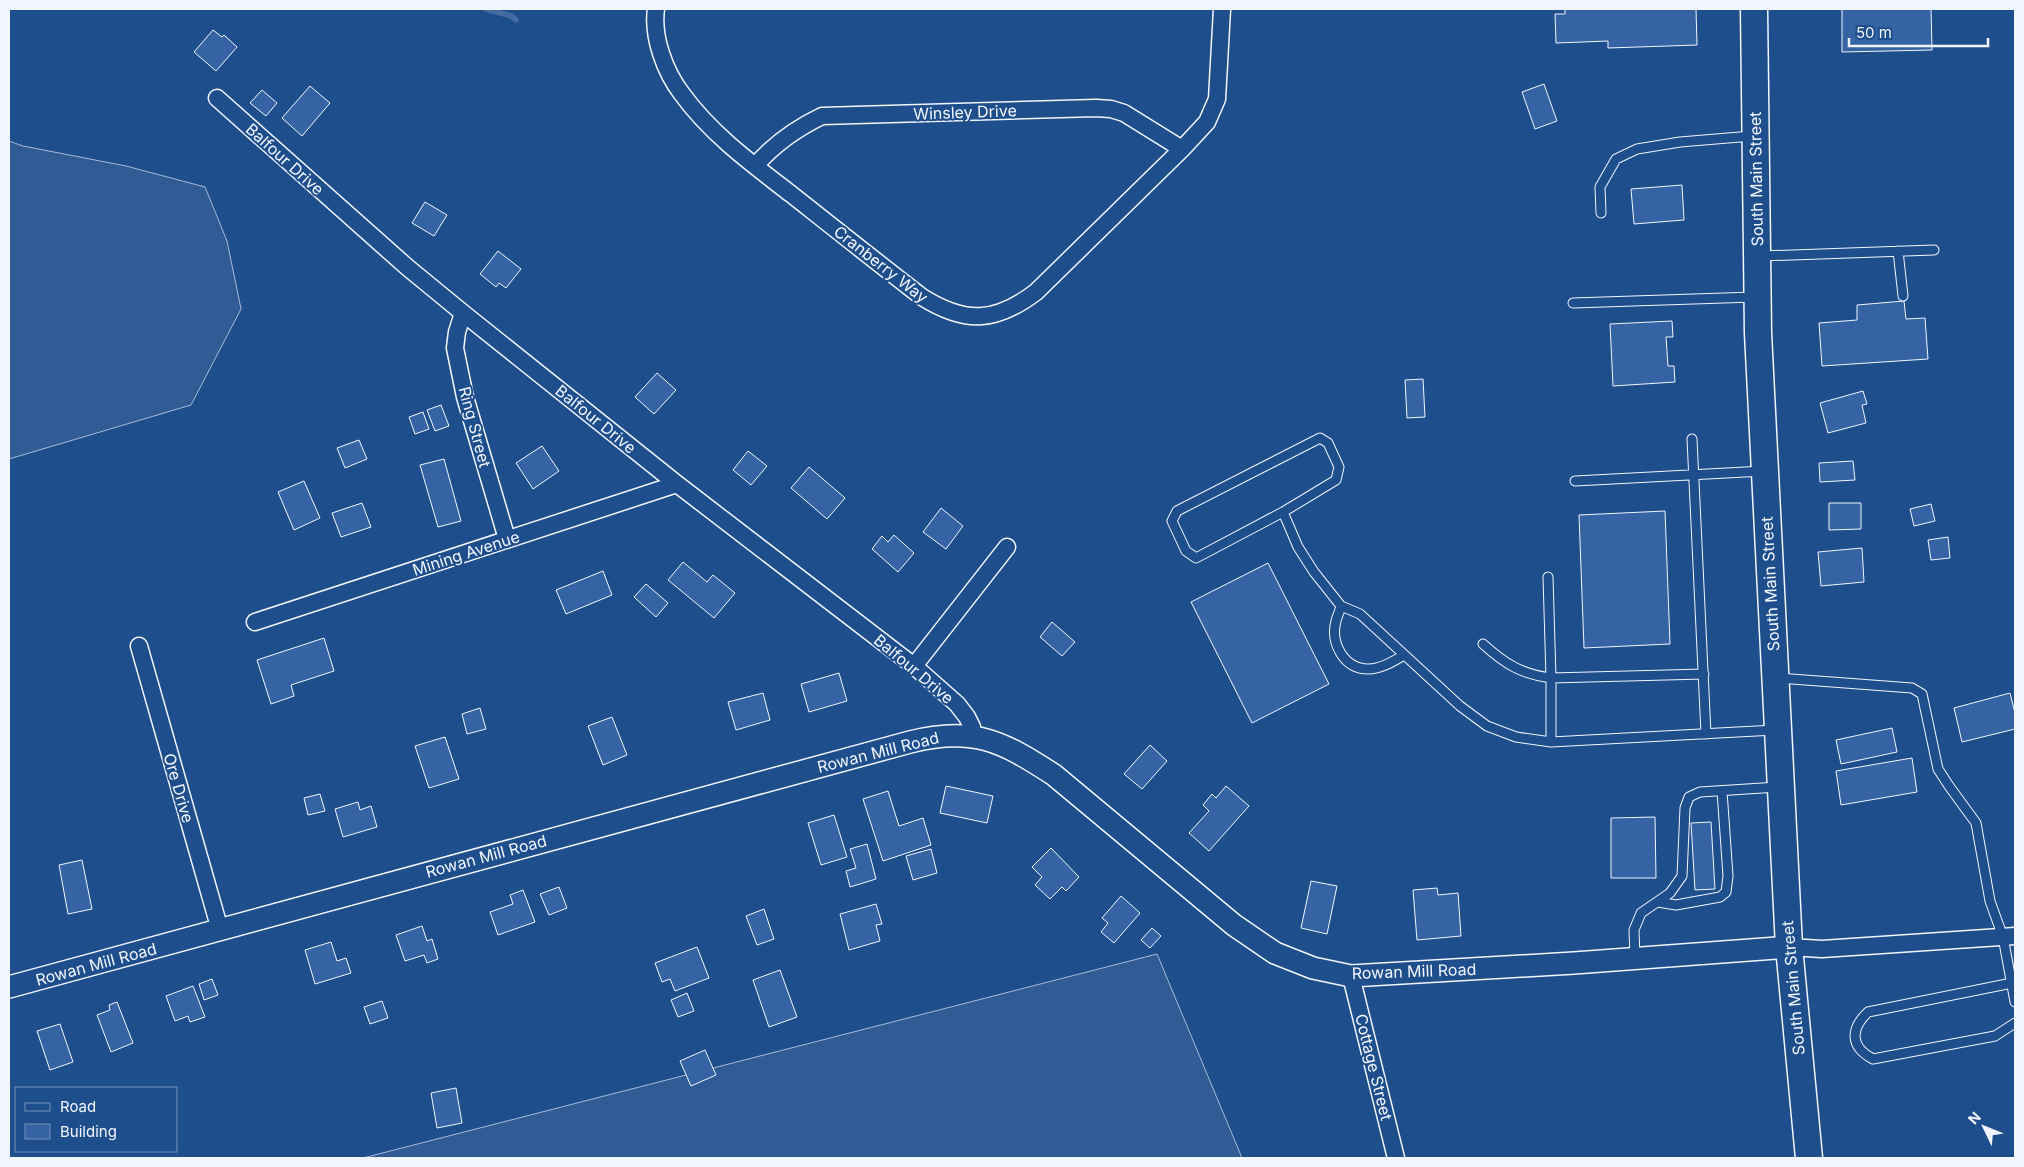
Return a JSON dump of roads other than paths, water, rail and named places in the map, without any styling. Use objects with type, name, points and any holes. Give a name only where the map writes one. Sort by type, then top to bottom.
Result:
[{"type":"main road","name":"South Main Street","points":[[1754,9],[1757,297],[1780,787],[1789,947],[1809,1158]]},
{"type":"street","name":"Cranberry Way","points":[[656,9],[657,34],[669,74],[682,95],[716,133],[922,298],[953,314],[986,316],[1019,305],[1036,292],[1182,150],[1207,122],[1217,99],[1222,9]]},
{"type":"street","name":"Balfour Drive","points":[[217,98],[407,267],[463,313],[677,484],[914,666],[957,704],[968,717],[972,727],[972,736]]},
{"type":"street","name":"Winsley Drive","points":[[755,166],[767,152],[786,136],[822,116],[1111,109],[1124,113],[1182,150]]},
{"type":"street","name":"Ring Street","points":[[463,313],[457,332],[455,348],[465,397],[506,539]]},
{"type":"street","name":"Mining Avenue","points":[[255,622],[677,484]]},
{"type":"street","points":[[914,666],[1007,547]]},
{"type":"street","name":"Ore Drive","points":[[139,646],[220,930]]},
{"type":"street","name":"Rowan Mill Road","points":[[9,987],[934,736],[972,736],[1000,743],[1023,755],[1054,775],[1234,925],[1275,953],[1313,968],[1351,976],[1789,947]]},
{"type":"street","points":[[1789,947],[1822,949],[2009,937]]},
{"type":"street","name":"Cottage Street","points":[[1351,976],[1396,1158]]},
{"type":"lane","points":[[1601,213],[1600,187],[1616,159],[1637,149],[1680,142],[1755,136]]},
{"type":"lane","points":[[1757,256],[1934,250]]},
{"type":"lane","points":[[1898,251],[1903,296]]},
{"type":"lane","points":[[1573,303],[1757,297]]},
{"type":"lane","points":[[1320,438],[1328,443],[1339,467],[1336,480],[1283,512],[1196,558],[1186,551],[1172,521],[1177,511],[1320,438]]},
{"type":"lane","points":[[1692,439],[1706,734]]},
{"type":"lane","points":[[1574,481],[1765,471]]},
{"type":"lane","points":[[1283,512],[1303,555],[1341,606],[1360,614],[1460,706],[1488,726],[1516,737],[1551,742],[1778,729]]},
{"type":"lane","points":[[1548,576],[1552,678],[1551,742]]},
{"type":"lane","points":[[1341,606],[1335,622],[1335,642],[1342,657],[1355,667],[1369,669],[1387,664],[1404,655]]},
{"type":"lane","points":[[1482,644],[1513,668],[1532,676],[1552,678],[1704,674]]},
{"type":"lane","points":[[1775,678],[1912,688],[1922,694],[1938,769],[1976,823],[1990,901],[2009,937],[2015,1002]]},
{"type":"lane","points":[[1635,958],[1634,930],[1641,913],[1670,893],[1682,876],[1685,808],[1689,797],[1700,792],[1780,787]]},
{"type":"lane","points":[[1658,902],[1676,905],[1720,897],[1726,892],[1728,876],[1722,791]]},
{"type":"lane","points":[[2013,977],[1868,1012],[1860,1020],[1856,1029],[1856,1038],[1862,1053],[1873,1059],[1995,1036],[2015,1023]]},
{"type":"waterway","points":[[486,9],[511,16],[516,20]]}]
